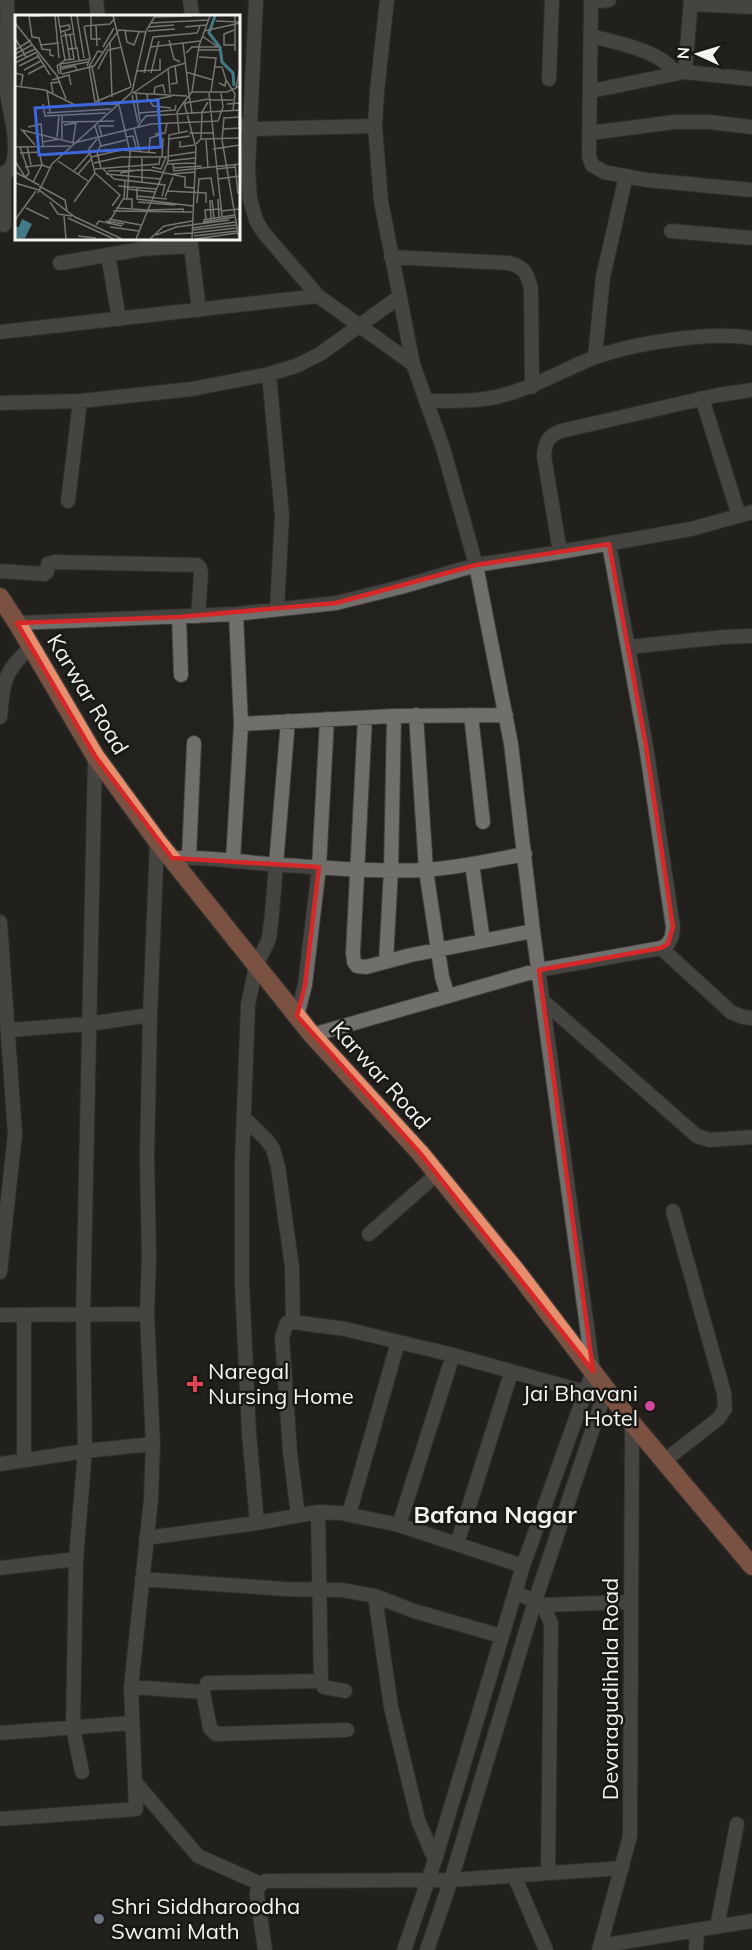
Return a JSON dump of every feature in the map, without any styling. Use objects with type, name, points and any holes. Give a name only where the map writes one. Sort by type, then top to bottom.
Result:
[{"type":"highway","name":"Karwar Road","points":[[0,597],[95,756],[157,841],[180,858],[256,966],[312,1035],[437,1174],[517,1272],[632,1424],[752,1566]]},
{"type":"street","points":[[4,225],[2,174],[11,169],[15,136],[5,74],[7,0]]},
{"type":"street","points":[[96,0],[98,15]]},
{"type":"street","points":[[189,0],[192,15]]},
{"type":"street","points":[[256,0],[244,126],[250,200],[256,220],[263,232],[318,296],[413,364]]},
{"type":"street","points":[[387,0],[375,126],[381,201],[413,364],[443,448],[476,565],[506,715],[593,1371],[523,1566],[435,1860],[404,1950]]},
{"type":"street","points":[[549,79],[552,0]]},
{"type":"street","points":[[609,0],[591,1],[589,156],[592,165],[604,172],[626,176],[752,190]]},
{"type":"street","points":[[680,73],[691,2],[752,7]]},
{"type":"street","points":[[591,36],[630,46],[662,59],[680,73]]},
{"type":"street","points":[[591,91],[680,73],[752,79]]},
{"type":"street","points":[[590,134],[675,122],[708,122],[752,127]]},
{"type":"street","points":[[244,126],[375,126]]},
{"type":"street","points":[[595,357],[603,277],[614,237],[626,176]]},
{"type":"street","points":[[671,231],[752,238]]},
{"type":"street","points":[[60,263],[190,242],[199,310]]},
{"type":"street","points":[[108,255],[119,319]]},
{"type":"street","points":[[392,257],[508,262],[523,268],[528,275],[531,291],[532,387]]},
{"type":"street","points":[[0,332],[318,296]]},
{"type":"street","points":[[0,403],[80,400],[192,389],[269,374],[296,366],[320,354],[399,297]]},
{"type":"street","points":[[426,401],[462,401],[501,396],[532,387],[595,357],[644,345],[683,339],[752,338]]},
{"type":"street","points":[[269,374],[282,516],[277,609]]},
{"type":"street","points":[[560,552],[544,456],[545,443],[551,435],[702,398],[752,390]]},
{"type":"street","points":[[17,623],[236,614],[336,603],[476,565],[691,529],[746,514],[702,398]]},
{"type":"street","points":[[68,501],[80,400]]},
{"type":"street","points":[[312,1035],[539,970],[661,948],[668,944],[673,927],[646,746],[609,544]]},
{"type":"street","points":[[0,571],[44,574],[47,572],[48,564],[55,561],[197,565],[201,574],[198,616]]},
{"type":"street","points":[[233,860],[241,724],[236,614]]},
{"type":"street","points":[[179,617],[181,675]]},
{"type":"street","points":[[628,647],[752,636]]},
{"type":"street","points":[[0,717],[4,670],[31,647]]},
{"type":"street","points":[[471,715],[483,822]]},
{"type":"street","points":[[241,724],[394,716],[506,715]]},
{"type":"street","points":[[386,961],[391,870],[394,716]]},
{"type":"street","points":[[416,716],[426,870],[437,950],[448,996]]},
{"type":"street","points":[[365,718],[353,953],[357,966],[361,968],[533,931]]},
{"type":"street","points":[[297,1016],[305,986],[319,867],[327,719]]},
{"type":"street","points":[[257,1523],[249,1433],[242,1284],[248,1005],[256,966],[269,939],[288,721]]},
{"type":"street","points":[[194,743],[180,858],[357,869],[426,870],[525,854]]},
{"type":"street","points":[[82,1772],[73,1728],[76,1559],[85,1451],[83,1315],[95,756]]},
{"type":"street","points":[[0,1820],[136,1809],[131,1687],[151,1499],[153,1444],[147,1314],[147,1157],[157,841]]},
{"type":"street","points":[[472,864],[483,941]]},
{"type":"street","points":[[0,922],[2,1002],[9,1030],[15,1134],[5,1170],[0,1272]]},
{"type":"street","points":[[661,948],[731,1012],[752,1018]]},
{"type":"street","points":[[543,1001],[697,1136],[710,1140],[752,1137]]},
{"type":"street","points":[[9,1030],[88,1024],[150,1015]]},
{"type":"street","points":[[244,1118],[273,1149],[278,1167],[292,1267],[293,1322]]},
{"type":"street","points":[[0,1132],[15,1134]]},
{"type":"street","points":[[369,1234],[437,1174]]},
{"type":"street","points":[[664,1461],[718,1419],[725,1409],[724,1393],[673,1211]]},
{"type":"street","points":[[0,1316],[147,1314]]},
{"type":"street","points":[[24,1315],[24,1459]]},
{"type":"street","points":[[298,1516],[290,1452],[282,1337],[286,1323],[345,1329],[585,1392]]},
{"type":"street","points":[[350,1514],[398,1342]]},
{"type":"street","points":[[399,1525],[453,1356]]},
{"type":"street","points":[[457,1544],[511,1373]]},
{"type":"street","points":[[428,1949],[606,1389]]},
{"type":"street","name":"Devaragudihala Road","points":[[600,1948],[630,1836],[632,1424]]},
{"type":"street","points":[[0,1464],[85,1451],[153,1444]]},
{"type":"street","points":[[146,1538],[318,1512],[350,1514],[399,1525],[523,1566]]},
{"type":"street","points":[[318,1512],[321,1681],[324,1687],[345,1691]]},
{"type":"street","points":[[0,1568],[76,1559]]},
{"type":"street","points":[[142,1579],[285,1589],[342,1590],[375,1596],[414,1611],[501,1636]]},
{"type":"street","points":[[515,1592],[539,1603],[631,1602]]},
{"type":"street","points":[[375,1596],[394,1718],[418,1820],[435,1860]]},
{"type":"street","points":[[539,1603],[551,1623],[548,1873]]},
{"type":"street","points":[[207,1683],[321,1681]]},
{"type":"street","points":[[131,1687],[203,1692],[210,1728],[216,1734],[346,1730]]},
{"type":"street","points":[[0,1733],[131,1723]]},
{"type":"street","points":[[135,1782],[198,1856],[261,1884]]},
{"type":"street","points":[[717,1927],[736,1824]]},
{"type":"street","points":[[265,1950],[257,1889],[261,1884],[273,1881],[451,1880],[621,1868]]},
{"type":"street","points":[[514,1875],[546,1950]]},
{"type":"street","points":[[600,1948],[752,1921]]},
{"type":"street","points":[[696,1950],[698,1930]]},
{"type":"highlighted area","points":[[609,544],[646,746],[673,927],[668,944],[661,948],[539,970],[593,1371],[420,1153],[297,1016],[305,985],[319,867],[172,858],[95,756],[17,623],[179,617],[336,603],[476,565]]},
{"type":"place","name":"Naregal Nursing Home","points":[[195,1384]]},
{"type":"place","name":"Jai Bhavani Hotel","points":[[650,1406]]},
{"type":"place","name":"Shri Siddharoodha Swami Math","points":[[99,1919]]},
{"type":"district","name":"Bafana Nagar","points":[[495,1514]]}]
